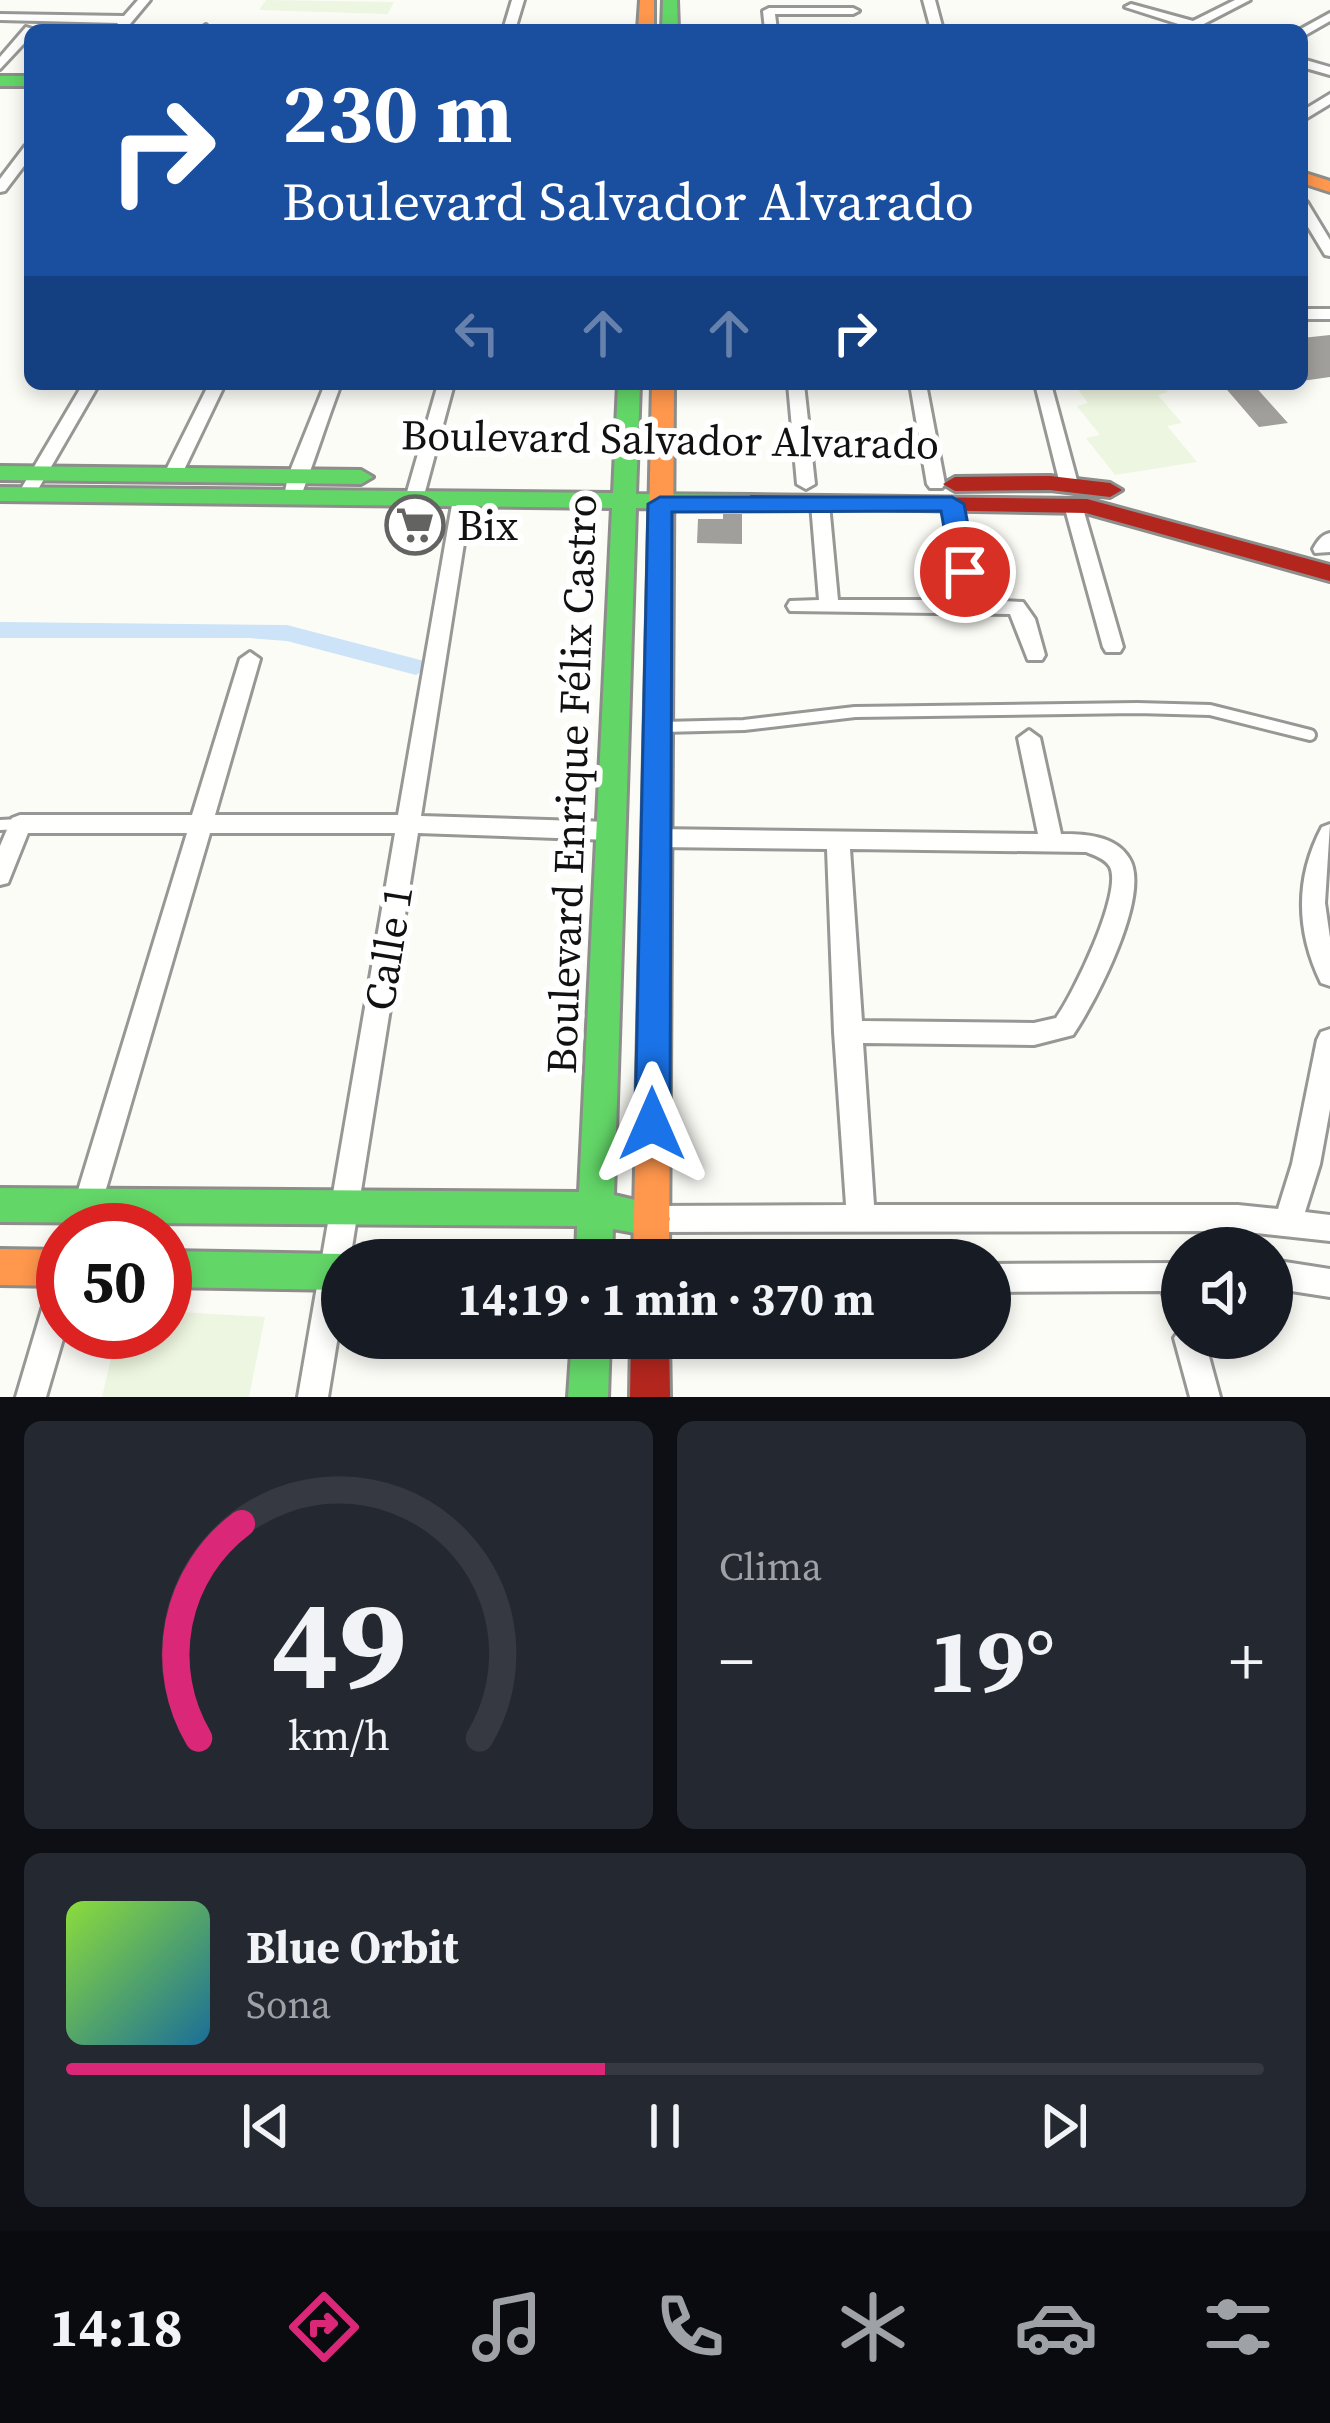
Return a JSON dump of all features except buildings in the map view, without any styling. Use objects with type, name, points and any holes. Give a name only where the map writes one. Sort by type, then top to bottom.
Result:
[{"type":"street","points":[[0,16],[13,0]]},
{"type":"street","points":[[124,24],[144,0]]},
{"type":"street","points":[[1145,0],[1131,8],[1187,24]]},
{"type":"street","points":[[1198,24],[1244,0]]},
{"type":"street","points":[[770,24],[769,11],[852,5]]},
{"type":"street","points":[[0,16],[109,24]]},
{"type":"street","points":[[0,73],[24,39]]},
{"type":"street","points":[[0,188],[24,157]]},
{"type":"street","points":[[1308,215],[1330,252]]},
{"type":"street","points":[[23,487],[87,390]]},
{"type":"street","points":[[173,474],[214,390]]},
{"type":"street","points":[[295,486],[331,390]]},
{"type":"street","points":[[416,489],[444,390]]},
{"type":"street","name":"Boulevard Enrique Félix Castro","points":[[595,1239],[629,390]]},
{"type":"street","name":"Boulevard Enrique Félix Castro","points":[[652,1239],[663,390]]},
{"type":"street","points":[[797,390],[829,606]]},
{"type":"street","points":[[919,390],[971,606]]},
{"type":"street","points":[[1045,390],[1113,647]]},
{"type":"street","name":"Boulevard Salvador Alvarado","points":[[0,473],[23,487],[984,495],[1071,495],[1105,488],[1328,553]]},
{"type":"street","name":"Boulevard Salvador Alvarado","points":[[23,487],[173,474],[295,486]]},
{"type":"street","name":"Boulevard Salvador Alvarado","points":[[416,489],[462,499],[623,494]]},
{"type":"street","name":"Calle 1","points":[[341,1239],[462,499]]},
{"type":"street","points":[[797,606],[1016,607],[1025,619],[1035,655]]},
{"type":"street","points":[[89,1203],[250,659]]},
{"type":"street","points":[[1029,738],[1051,843]]},
{"type":"street","points":[[0,876],[10,824],[409,824],[611,831]]},
{"type":"street","points":[[1330,833],[1316,856],[1311,889],[1330,976]]},
{"type":"street","points":[[655,838],[1051,843],[1101,847],[1119,862],[1124,882],[1086,995],[1064,1027],[1034,1034],[847,1032]]},
{"type":"street","points":[[838,840],[861,1218]]},
{"type":"street","points":[[1288,1221],[1325,1097],[1330,1040]]},
{"type":"street","points":[[0,1205],[36,1211]]},
{"type":"street","points":[[192,1214],[344,1208],[597,1209],[652,1219],[1288,1221],[1330,1228]]},
{"type":"street","points":[[0,1267],[36,1268]]},
{"type":"street","points":[[192,1269],[321,1272]]},
{"type":"street","points":[[1011,1278],[1161,1277]]},
{"type":"street","points":[[1293,1277],[1330,1283]]},
{"type":"street","name":"Calle 1","points":[[313,1397],[321,1357]]},
{"type":"street","points":[[31,1397],[42,1359]]},
{"type":"street","points":[[588,1397],[590,1359]]},
{"type":"street","points":[[650,1359],[650,1397]]},
{"type":"street","points":[[1195,1359],[1205,1397]]},
{"type":"lane","points":[[657,727],[744,725],[855,712],[1172,709],[1210,710],[1310,735]]},
{"type":"green space","points":[[266,0],[394,2],[388,14],[259,10]]},
{"type":"green space","points":[[1078,390],[1166,390],[1158,395],[1182,423],[1167,426],[1197,462],[1115,475],[1086,438],[1100,435],[1077,406],[1088,403]]},
{"type":"green space","points":[[192,1313],[265,1317],[249,1397],[102,1397],[111,1359],[192,1359]]},
{"type":"waterway","points":[[0,630],[287,633],[416,667]]},
{"type":"traffic: fast","points":[[670,0],[670,24]]},
{"type":"traffic: fast","points":[[0,81],[24,81]]},
{"type":"traffic: fast","points":[[595,1239],[629,390]]},
{"type":"traffic: fast","points":[[0,473],[361,477]]},
{"type":"traffic: fast","points":[[0,494],[751,502]]},
{"type":"traffic: fast","points":[[0,1205],[597,1209],[652,1219]]},
{"type":"traffic: fast","points":[[192,1269],[321,1272]]},
{"type":"traffic: fast","points":[[588,1397],[590,1359]]},
{"type":"traffic: slow","points":[[646,24],[647,0]]},
{"type":"traffic: slow","points":[[1308,179],[1330,187]]},
{"type":"traffic: slow","points":[[651,1239],[663,390]]},
{"type":"traffic: slow","points":[[0,1267],[36,1268]]},
{"type":"traffic: jam","points":[[955,484],[1050,483],[1110,490]]},
{"type":"traffic: jam","points":[[751,502],[1087,506],[1330,573]]},
{"type":"traffic: jam","points":[[650,1359],[650,1397]]},
{"type":"place","name":"Bix","points":[[415,525]]},
{"type":"route","points":[[652,1124],[660,504],[952,504],[965,572]]}]
